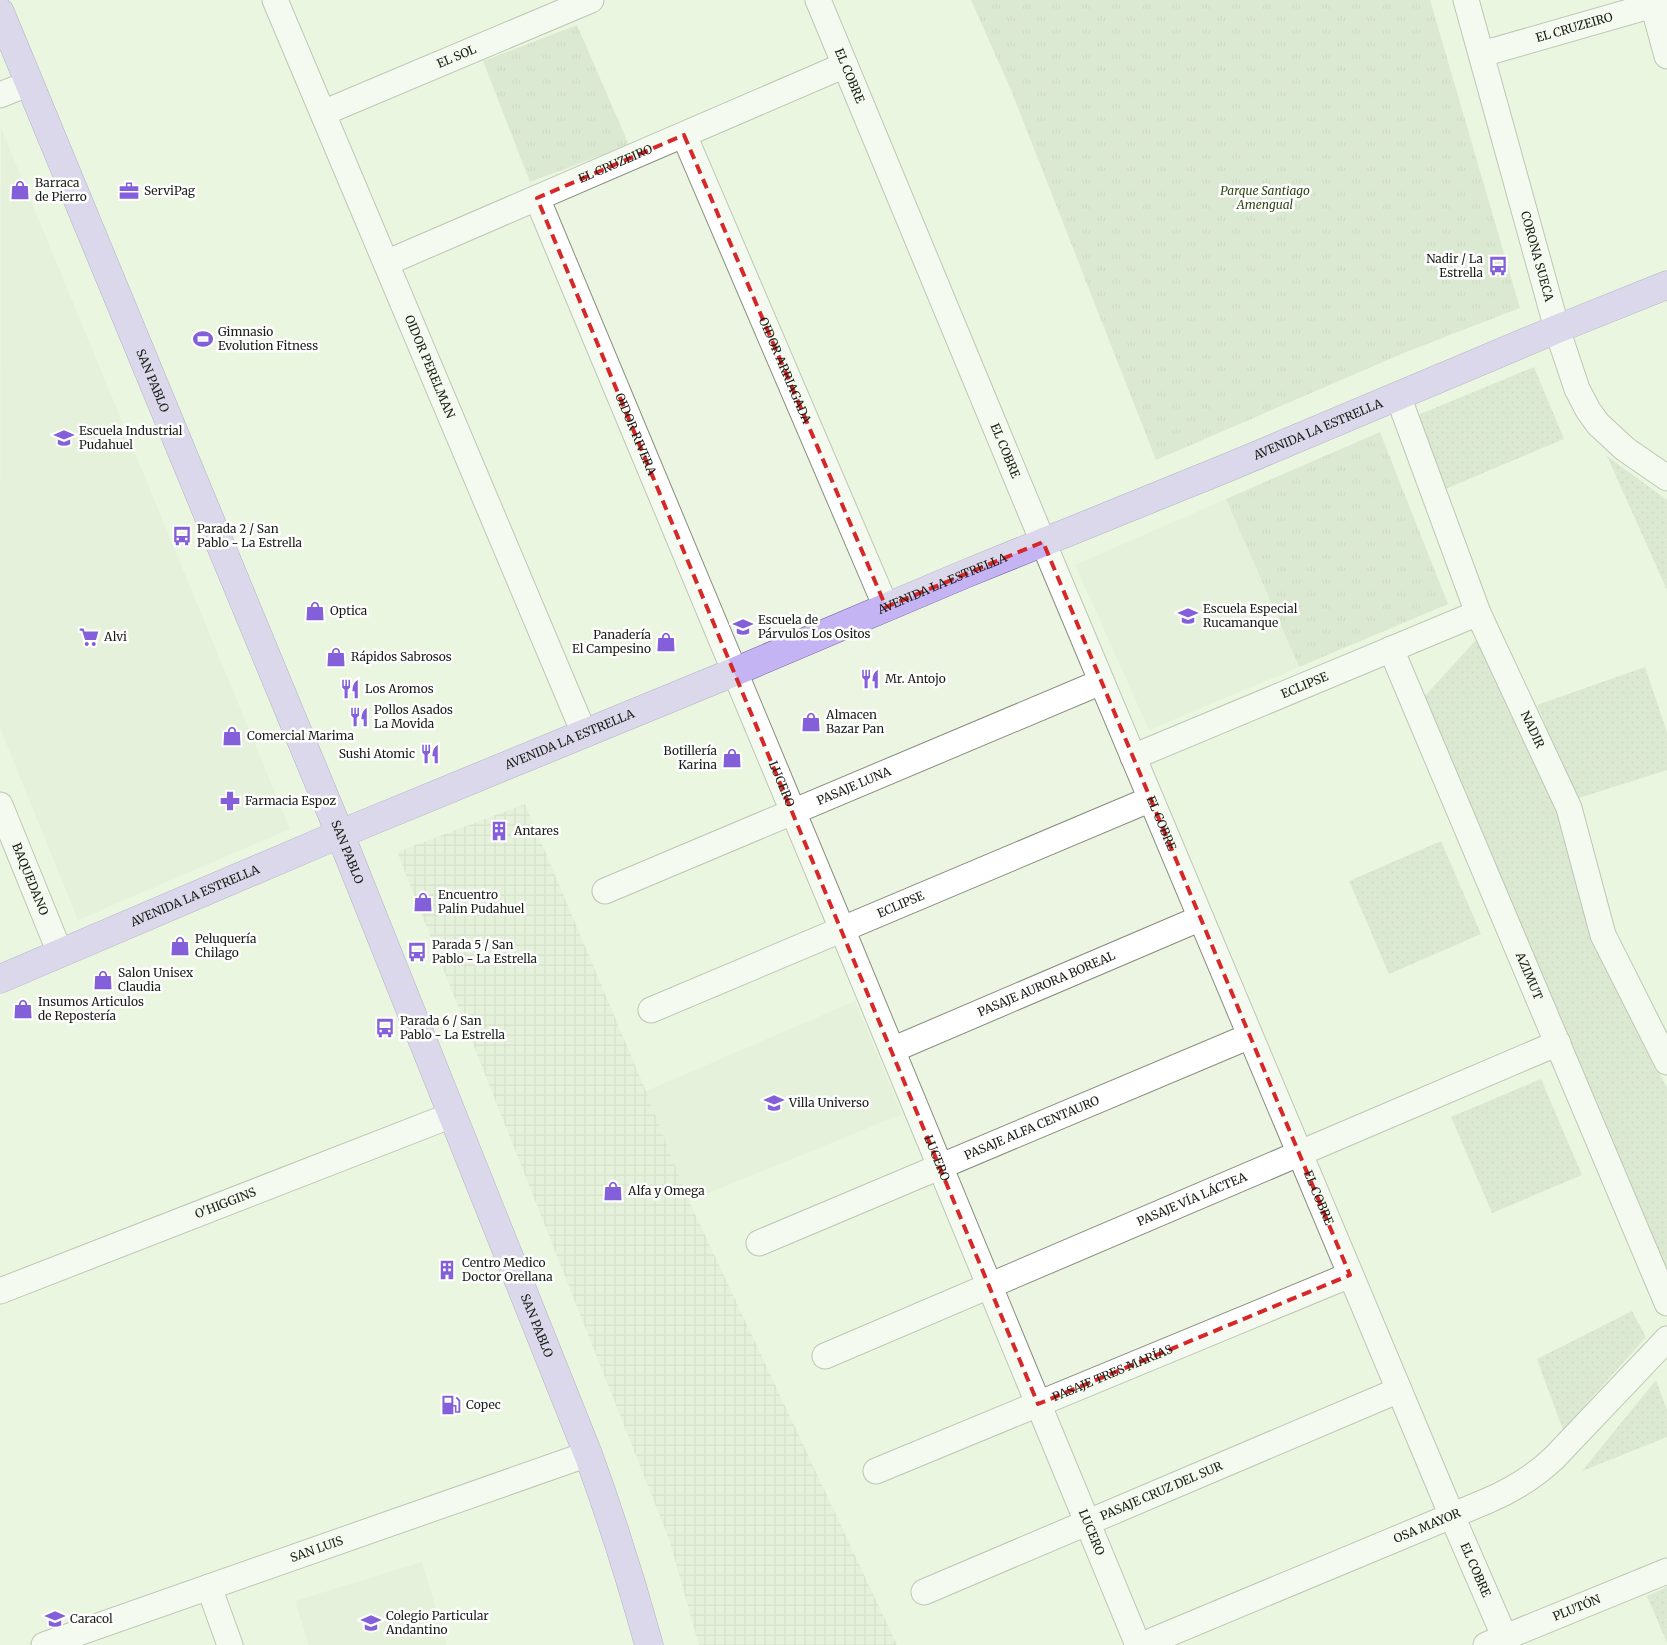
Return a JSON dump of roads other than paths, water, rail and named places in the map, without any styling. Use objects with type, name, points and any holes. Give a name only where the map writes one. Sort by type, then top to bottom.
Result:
[{"type":"main road","name":"SAN PABLO","points":[[0,12],[340,834],[588,1454],[612,1522],[649,1645]]},
{"type":"main road","name":"AVENIDA LA ESTRELLA","points":[[0,979],[340,834],[1667,284]]},
{"type":"street","name":"OIDOR PERELMAN","points":[[275,0],[584,733]]},
{"type":"street","name":"EL SOL","points":[[323,113],[591,0]]},
{"type":"street","name":"EL COBRE","points":[[818,0],[1101,682],[1452,1516],[1499,1642]]},
{"type":"street","name":"CORONA SUECA","points":[[1466,0],[1557,329],[1577,389],[1598,424],[1625,449],[1667,478]]},
{"type":"street","name":"EL CRUZEIRO","points":[[1482,54],[1660,3]]},
{"type":"street","points":[[1660,3],[1667,56]]},
{"type":"street","name":"EL CRUZEIRO","points":[[386,263],[845,65]]},
{"type":"street","points":[[0,95],[30,83]]},
{"type":"street","name":"OIDOR ARRIAGADA","points":[[684,135],[886,607]]},
{"type":"street","name":"OIDOR RIVERA","points":[[537,198],[734,672]]},
{"type":"street","name":"NADIR","points":[[1398,396],[1478,613],[1568,808],[1603,934],[1667,1062]]},
{"type":"street","name":"ECLIPSE","points":[[1133,757],[1478,613]]},
{"type":"street","name":"AZIMUT","points":[[1391,649],[1667,1303]]},
{"type":"street","name":"LUCERO","points":[[734,672],[1087,1523],[1140,1645]]},
{"type":"street","name":"PASAJE LUNA","points":[[605,891],[1101,682]]},
{"type":"street","name":"ECLIPSE","points":[[651,1010],[1151,800]]},
{"type":"street","name":"BAQUEDANO","points":[[0,805],[60,953]]},
{"type":"street","name":"PASAJE AURORA BOREAL","points":[[892,1050],[1201,918]]},
{"type":"street","name":"PASAJE ALFA CENTAURO","points":[[759,1243],[1250,1036]]},
{"type":"street","name":"PASAJE VÍA LÁCTEA","points":[[825,1356],[1558,1043]]},
{"type":"street","name":"O'HIGGINS","points":[[0,1291],[452,1115]]},
{"type":"street","name":"PASAJE TRES MARÍAS","points":[[876,1471],[1350,1274]]},
{"type":"street","name":"OSA MAYOR","points":[[1140,1645],[1505,1493],[1538,1473],[1667,1339]]},
{"type":"street","name":"PASAJE CRUZ DEL SUR","points":[[924,1592],[1399,1390]]},
{"type":"street","name":"SAN LUIS","points":[[44,1645],[588,1454]]},
{"type":"street","name":"PLUTÓN","points":[[1499,1642],[1667,1572]]},
{"type":"street","points":[[209,1587],[230,1645]]},
{"type":"place","name":"Barraca de Pierro","points":[[20,190]]},
{"type":"place","name":"ServiPag","points":[[129,191]]},
{"type":"place","name":"Nadir / La Estrella","points":[[1498,266]]},
{"type":"place","name":"Gimnasio Evolution Fitness","points":[[203,339]]},
{"type":"place","name":"Escuela Industrial Pudahuel","points":[[64,438]]},
{"type":"place","name":"Parada 2 / San Pablo - La Estrella","points":[[182,536]]},
{"type":"place","name":"Optica","points":[[315,611]]},
{"type":"place","name":"Escuela Especial Rucamanque","points":[[1188,616]]},
{"type":"place","name":"Escuela de Párvulos Los Ositos","points":[[743,627]]},
{"type":"place","name":"Alvi","points":[[89,637]]},
{"type":"place","name":"Panadería El Campesino","points":[[666,642]]},
{"type":"place","name":"Rápidos Sabrosos","points":[[336,657]]},
{"type":"place","name":"Mr. Antojo","points":[[870,679]]},
{"type":"place","name":"Los Aromos","points":[[350,689]]},
{"type":"place","name":"Pollos Asados La Movida","points":[[359,717]]},
{"type":"place","name":"Almacen Bazar Pan","points":[[811,722]]},
{"type":"place","name":"Comercial Marima","points":[[232,736]]},
{"type":"place","name":"Sushi Atomic","points":[[430,754]]},
{"type":"place","name":"Botillería Karina","points":[[732,758]]},
{"type":"place","name":"Farmacia Espoz","points":[[230,801]]},
{"type":"place","name":"Antares","points":[[499,831]]},
{"type":"place","name":"Encuentro Palin Pudahuel","points":[[423,902]]},
{"type":"place","name":"Peluquería Chilago","points":[[180,946]]},
{"type":"place","name":"Parada 5 / San Pablo - La Estrella","points":[[417,952]]},
{"type":"place","name":"Salon Unisex Claudia","points":[[103,980]]},
{"type":"place","name":"Insumos Articulos de Repostería","points":[[23,1009]]},
{"type":"place","name":"Parada 6 / San Pablo - La Estrella","points":[[385,1028]]},
{"type":"place","name":"Villa Universo","points":[[774,1103]]},
{"type":"place","name":"Alfa y Omega","points":[[613,1191]]},
{"type":"place","name":"Centro Medico Doctor Orellana","points":[[447,1270]]},
{"type":"place","name":"Copec","points":[[451,1405]]},
{"type":"place","name":"Caracol","points":[[55,1619]]},
{"type":"place","name":"Colegio Particular Andantino","points":[[371,1623]]},
{"type":"park label","name":"Parque Santiago Amengual","points":[[1265,198]]}]
